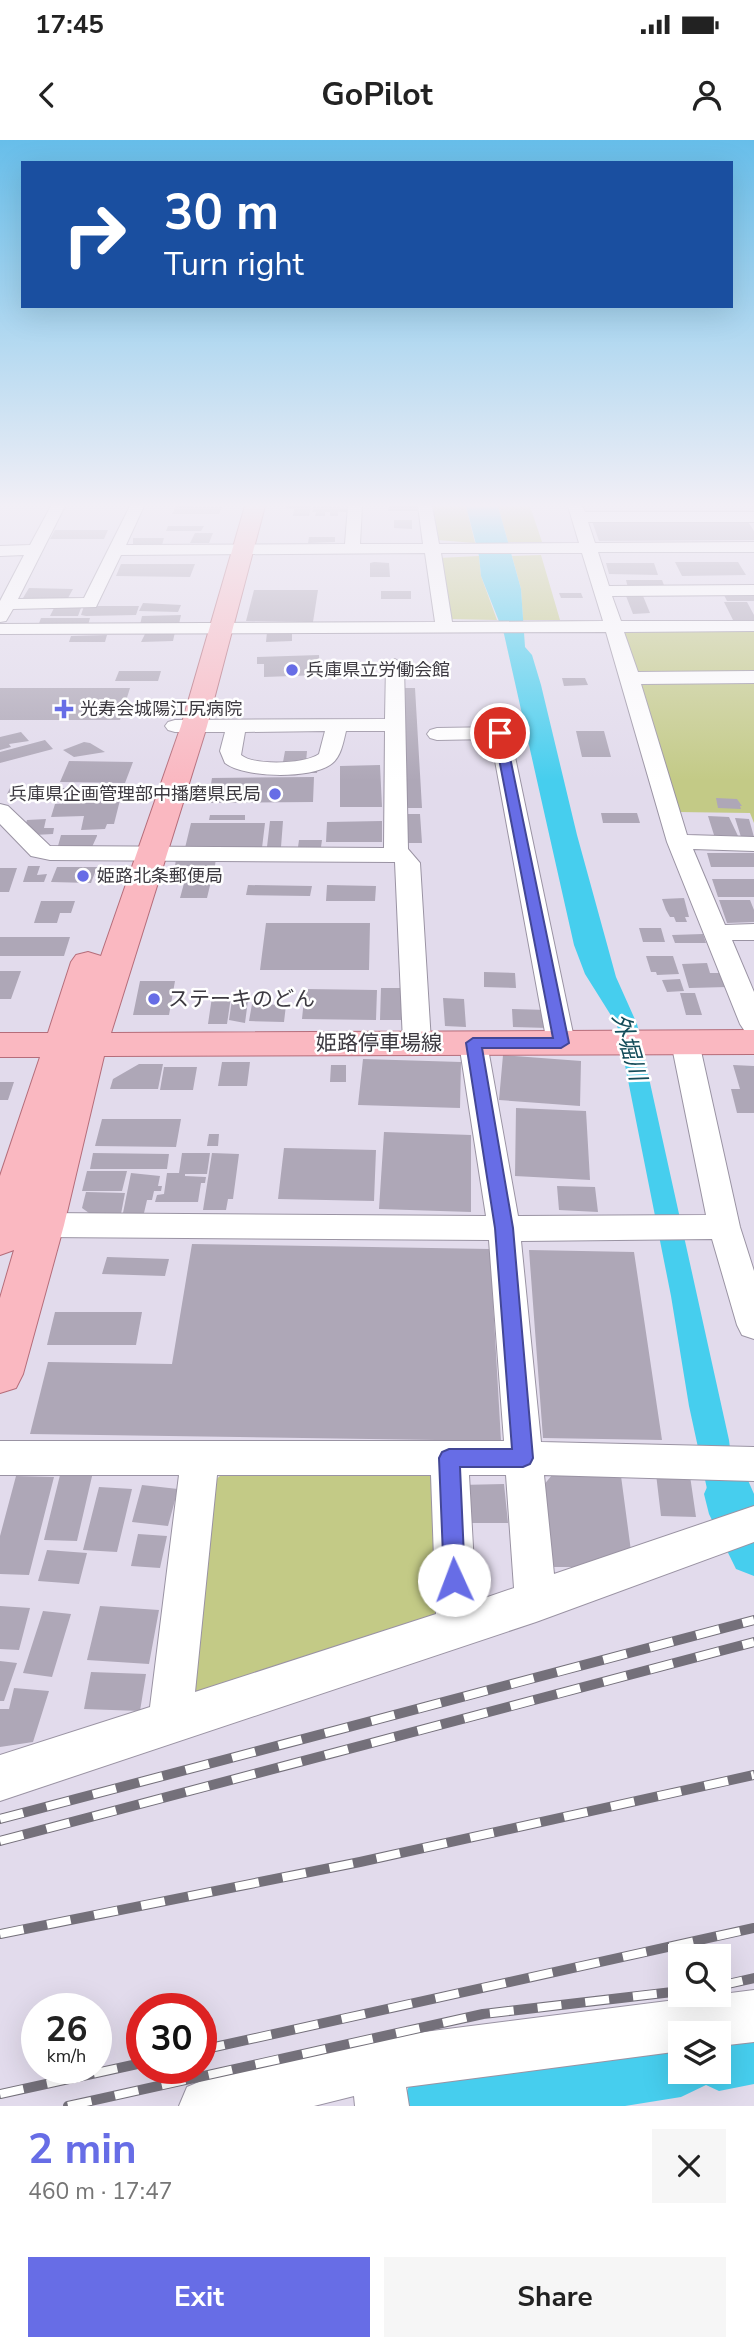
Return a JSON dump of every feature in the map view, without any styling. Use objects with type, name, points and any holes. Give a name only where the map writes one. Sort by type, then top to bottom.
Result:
[{"type":"main road","points":[[0,1239],[74,1045],[184,726],[221,598]]},
{"type":"main road","name":"姫路停車場線","points":[[0,1045],[754,1042]]},
{"type":"main road","points":[[0,1374],[43,1224],[74,1045]]},
{"type":"street","points":[[4,610],[90,603],[93,598]]},
{"type":"street","points":[[439,598],[444,625]]},
{"type":"street","points":[[605,598],[678,842],[754,1024]]},
{"type":"street","points":[[0,629],[444,625],[754,626]]},
{"type":"street","points":[[395,665],[396,853]]},
{"type":"street","points":[[630,678],[754,677]]},
{"type":"street","points":[[184,726],[235,733],[335,733],[396,725]]},
{"type":"street","points":[[235,733],[231,752],[235,762],[248,767],[314,765],[323,762],[329,754],[335,733]]},
{"type":"street","points":[[437,734],[500,733],[561,1043]]},
{"type":"street","points":[[0,811],[39,851],[396,853],[406,858],[417,1042]]},
{"type":"street","points":[[678,842],[754,844]]},
{"type":"street","points":[[714,933],[754,932]]},
{"type":"street","points":[[685,1042],[724,1227],[754,1325]]},
{"type":"street","points":[[473,1043],[504,1228],[536,1602]]},
{"type":"street","points":[[43,1224],[607,1229],[724,1227]]},
{"type":"street","points":[[0,1458],[523,1458],[751,1464]]},
{"type":"street","points":[[170,1724],[200,1458]]},
{"type":"street","points":[[449,1458],[457,1628]]},
{"type":"street","points":[[0,1778],[536,1602],[754,1524]]},
{"type":"street","points":[[206,2106],[380,2085],[754,2016]]},
{"type":"green space","points":[[445,598],[489,598],[497,620],[448,619]]},
{"type":"green space","points":[[522,598],[553,598],[560,620],[523,620]]},
{"type":"green space","points":[[754,630],[754,676],[638,674],[624,631]]},
{"type":"green space","points":[[754,679],[754,823],[750,813],[677,812],[640,682]]},
{"type":"green space","points":[[435,1474],[444,1613],[201,1698],[189,1683],[208,1487],[221,1475]]},
{"type":"water","points":[[490,598],[522,598],[525,647],[532,655],[541,685],[577,835],[616,977],[637,1024],[729,1440],[733,1473],[754,1508],[714,1521],[689,1406],[671,1296],[617,1025],[585,974],[574,945],[504,634]]},
{"type":"building","points":[[252,598],[317,598],[313,622],[246,621]]},
{"type":"building","points":[[381,598],[411,598],[411,599]]},
{"type":"building","points":[[627,598],[644,598],[650,613],[633,614]]},
{"type":"building","points":[[725,598],[754,598],[754,601],[727,601]]},
{"type":"building","points":[[724,602],[747,602],[754,615],[754,622],[734,622]]},
{"type":"building","points":[[143,603],[181,605],[178,612],[139,611]]},
{"type":"building","points":[[84,606],[139,606],[136,615],[86,616],[81,615]]},
{"type":"building","points":[[54,608],[81,608],[78,616],[50,616]]},
{"type":"building","points":[[181,615],[179,624],[140,625],[142,616]]},
{"type":"building","points":[[41,618],[90,618],[88,625],[38,626]]},
{"type":"building","points":[[146,632],[175,632],[173,641],[141,642]]},
{"type":"building","points":[[267,632],[292,632],[292,641],[266,642]]},
{"type":"building","points":[[107,635],[105,642],[69,642],[71,636]]},
{"type":"building","name":"兵庫県立労働会館","points":[[319,655],[320,675],[264,677],[264,664],[257,664],[257,657]]},
{"type":"building","points":[[119,671],[161,671],[158,681],[115,681]]},
{"type":"building","points":[[562,678],[585,678],[588,685],[564,686]]},
{"type":"building","points":[[0,688],[130,688],[120,720],[0,720]]},
{"type":"building","points":[[402,688],[415,688],[422,808],[407,808]]},
{"type":"building","points":[[576,731],[604,731],[611,757],[582,757]]},
{"type":"building","points":[[21,732],[29,741],[9,744],[11,747],[0,750],[0,737]]},
{"type":"building","points":[[45,740],[53,749],[0,763],[0,752]]},
{"type":"building","points":[[84,742],[105,752],[74,757],[63,750]]},
{"type":"building","points":[[285,751],[307,751],[306,762],[318,762],[317,773],[270,773],[271,762],[283,762]]},
{"type":"building","points":[[69,761],[133,762],[125,783],[60,782]]},
{"type":"building","points":[[380,765],[382,807],[340,807],[340,766]]},
{"type":"building","points":[[314,777],[313,802],[208,803],[212,778]]},
{"type":"building","points":[[10,788],[129,788],[127,793],[7,794]]},
{"type":"building","points":[[716,798],[737,799],[741,809],[718,808]]},
{"type":"building","points":[[120,800],[114,824],[107,824],[105,829],[81,830],[84,816],[51,817],[55,804]]},
{"type":"building","points":[[601,813],[637,813],[640,823],[603,823]]},
{"type":"building","points":[[402,814],[420,814],[422,843],[403,843]]},
{"type":"building","points":[[210,815],[245,815],[245,820],[209,820]]},
{"type":"building","points":[[708,816],[729,817],[738,836],[714,835]]},
{"type":"building","points":[[735,818],[749,819],[754,837],[741,837]]},
{"type":"building","points":[[46,819],[44,828],[54,828],[53,834],[34,835],[25,826],[27,820]]},
{"type":"building","points":[[270,821],[283,821],[281,847],[267,847]]},
{"type":"building","points":[[382,821],[382,842],[326,842],[327,822]]},
{"type":"building","points":[[191,823],[265,823],[262,848],[185,848]]},
{"type":"building","points":[[61,835],[97,836],[92,847],[60,847]]},
{"type":"building","points":[[299,840],[322,840],[321,847],[298,847]]},
{"type":"building","points":[[707,853],[754,853],[754,867],[711,867]]},
{"type":"building","points":[[216,857],[215,866],[175,866],[176,859]]},
{"type":"building","points":[[28,866],[40,866],[37,875],[47,874],[44,882],[23,882]]},
{"type":"building","points":[[57,867],[97,867],[91,883],[51,882]]},
{"type":"building","points":[[0,868],[17,868],[9,892],[0,892]]},
{"type":"building","points":[[186,876],[212,877],[207,898],[180,898]]},
{"type":"building","points":[[712,879],[754,879],[754,897],[718,897]]},
{"type":"building","points":[[248,885],[312,886],[310,896],[246,895]]},
{"type":"building","points":[[327,885],[376,886],[375,901],[326,901]]},
{"type":"building","points":[[684,898],[689,917],[685,917],[687,922],[676,922],[674,917],[670,917],[662,899]]},
{"type":"building","points":[[719,900],[750,900],[754,910],[754,922],[727,923]]},
{"type":"building","points":[[41,901],[75,901],[71,913],[60,913],[57,923],[34,923]]},
{"type":"building","points":[[266,923],[370,923],[369,970],[260,970]]},
{"type":"building","points":[[639,928],[661,928],[665,942],[643,942]]},
{"type":"building","points":[[703,934],[706,943],[675,943],[672,935]]},
{"type":"building","points":[[0,937],[70,937],[64,956],[0,956]]},
{"type":"building","points":[[646,956],[673,956],[679,974],[657,975],[656,972],[651,972]]},
{"type":"building","points":[[707,963],[710,973],[722,973],[727,987],[689,988],[682,964]]},
{"type":"building","points":[[0,971],[21,971],[11,999],[0,999]]},
{"type":"building","points":[[484,972],[515,973],[516,988],[484,987]]},
{"type":"building","points":[[680,979],[684,991],[667,992],[662,980]]},
{"type":"building","points":[[140,981],[175,981],[169,1015],[133,1015]]},
{"type":"building","points":[[381,988],[406,988],[406,1020],[380,1020]]},
{"type":"building","points":[[305,989],[377,990],[376,1020],[302,1019]]},
{"type":"building","points":[[233,993],[249,993],[245,1023],[229,1020]]},
{"type":"building","points":[[680,993],[695,993],[702,1015],[686,1015]]},
{"type":"building","points":[[212,997],[231,997],[227,1024],[208,1024]]},
{"type":"building","points":[[443,998],[464,999],[466,1027],[445,1026]]},
{"type":"building","points":[[252,1004],[286,1005],[284,1022],[249,1021]]},
{"type":"building","points":[[512,1009],[548,1010],[549,1028],[513,1027]]},
{"type":"building","points":[[503,1055],[581,1061],[580,1106],[499,1100]]},
{"type":"building","points":[[363,1059],[461,1062],[460,1108],[358,1105]]},
{"type":"building","points":[[222,1062],[250,1062],[247,1086],[218,1086]]},
{"type":"building","points":[[139,1064],[163,1064],[158,1089],[110,1089],[113,1079]]},
{"type":"building","points":[[331,1065],[346,1065],[346,1082],[330,1082]]},
{"type":"building","points":[[733,1065],[754,1066],[754,1113],[737,1113],[731,1089],[740,1089]]},
{"type":"building","points":[[164,1067],[197,1067],[193,1090],[160,1090]]},
{"type":"building","points":[[0,1082],[14,1082],[8,1100],[0,1100]]},
{"type":"building","points":[[516,1108],[586,1111],[590,1180],[515,1176]]},
{"type":"building","points":[[102,1119],[181,1119],[176,1147],[95,1146]]},
{"type":"building","points":[[384,1132],[471,1135],[471,1212],[379,1209]]},
{"type":"building","points":[[209,1134],[219,1134],[218,1146],[207,1146]]},
{"type":"building","points":[[284,1148],[376,1150],[374,1201],[278,1199]]},
{"type":"building","points":[[93,1153],[169,1154],[167,1169],[90,1169]]},
{"type":"building","points":[[182,1153],[210,1153],[207,1174],[185,1174],[206,1177],[205,1183],[201,1183],[198,1202],[155,1202],[157,1195],[164,1194],[167,1173],[179,1173]]},
{"type":"building","points":[[212,1153],[239,1154],[233,1199],[228,1199],[226,1210],[203,1210]]},
{"type":"building","points":[[87,1171],[127,1171],[122,1191],[82,1191]]},
{"type":"building","points":[[131,1173],[160,1176],[158,1186],[162,1186],[161,1191],[154,1191],[152,1200],[147,1200],[144,1213],[123,1213]]},
{"type":"building","points":[[557,1186],[595,1187],[598,1212],[559,1210]]},
{"type":"building","points":[[86,1192],[125,1193],[121,1214],[89,1213],[82,1208]]},
{"type":"building","points":[[192,1244],[490,1249],[501,1441],[30,1434],[48,1362],[172,1364]]},
{"type":"building","points":[[529,1250],[634,1252],[662,1440],[543,1438]]},
{"type":"building","points":[[107,1257],[169,1259],[165,1276],[102,1274]]},
{"type":"building","points":[[55,1312],[142,1312],[136,1345],[47,1345]]},
{"type":"building","points":[[61,1471],[93,1472],[77,1541],[44,1540]]},
{"type":"building","points":[[656,1474],[690,1476],[696,1517],[661,1516]]},
{"type":"building","points":[[552,1475],[621,1476],[631,1551],[592,1567],[550,1567],[543,1486]]},
{"type":"building","points":[[16,1476],[54,1477],[29,1575],[0,1574],[0,1536]]},
{"type":"building","points":[[504,1484],[508,1523],[462,1523],[460,1485]]},
{"type":"building","points":[[142,1485],[178,1489],[168,1526],[132,1522]]},
{"type":"building","points":[[99,1487],[132,1489],[117,1552],[83,1550]]},
{"type":"building","points":[[138,1534],[167,1536],[160,1568],[131,1566]]},
{"type":"building","points":[[47,1550],[87,1553],[79,1584],[38,1581]]},
{"type":"building","points":[[0,1606],[30,1608],[19,1650],[0,1649]]},
{"type":"building","points":[[100,1606],[159,1610],[149,1664],[87,1660]]},
{"type":"building","points":[[43,1611],[71,1614],[52,1677],[23,1673]]},
{"type":"building","points":[[0,1661],[17,1663],[4,1701],[0,1701]]},
{"type":"building","points":[[91,1672],[146,1674],[140,1711],[84,1709]]},
{"type":"building","points":[[14,1688],[49,1691],[33,1742],[0,1747],[0,1709],[9,1709]]},
{"type":"waterway","name":"外堀川","points":[[729,1494],[734,1514],[754,1552]]},
{"type":"waterway","name":"外堀川","points":[[731,2055],[754,2050]]},
{"type":"waterway","name":"外堀川","points":[[436,2106],[504,2091],[668,2065]]},
{"type":"railway","points":[[0,1819],[754,1620]]},
{"type":"railway","points":[[0,1841],[754,1642]]},
{"type":"railway","points":[[0,1934],[360,1862],[754,1775]]},
{"type":"railway","points":[[217,2046],[754,1928]]},
{"type":"railway","points":[[731,1983],[754,1978]]},
{"type":"railway","points":[[68,2106],[483,2014],[668,1993]]},
{"type":"railway","points":[[0,2094],[126,2066]]},
{"type":"place","name":"兵庫県立労働会館","points":[[292,670]]},
{"type":"place","name":"光寿会城陽江尻病院","points":[[64,709]]},
{"type":"place","name":"兵庫県企画管理部中播磨県民局","points":[[275,794]]},
{"type":"place","name":"姫路北条郵便局","points":[[83,876]]},
{"type":"place","name":"ステーキのどん","points":[[154,999]]},
{"type":"route","points":[[454,1580],[449,1458],[523,1458],[504,1228],[473,1043],[561,1043],[500,733]]}]
